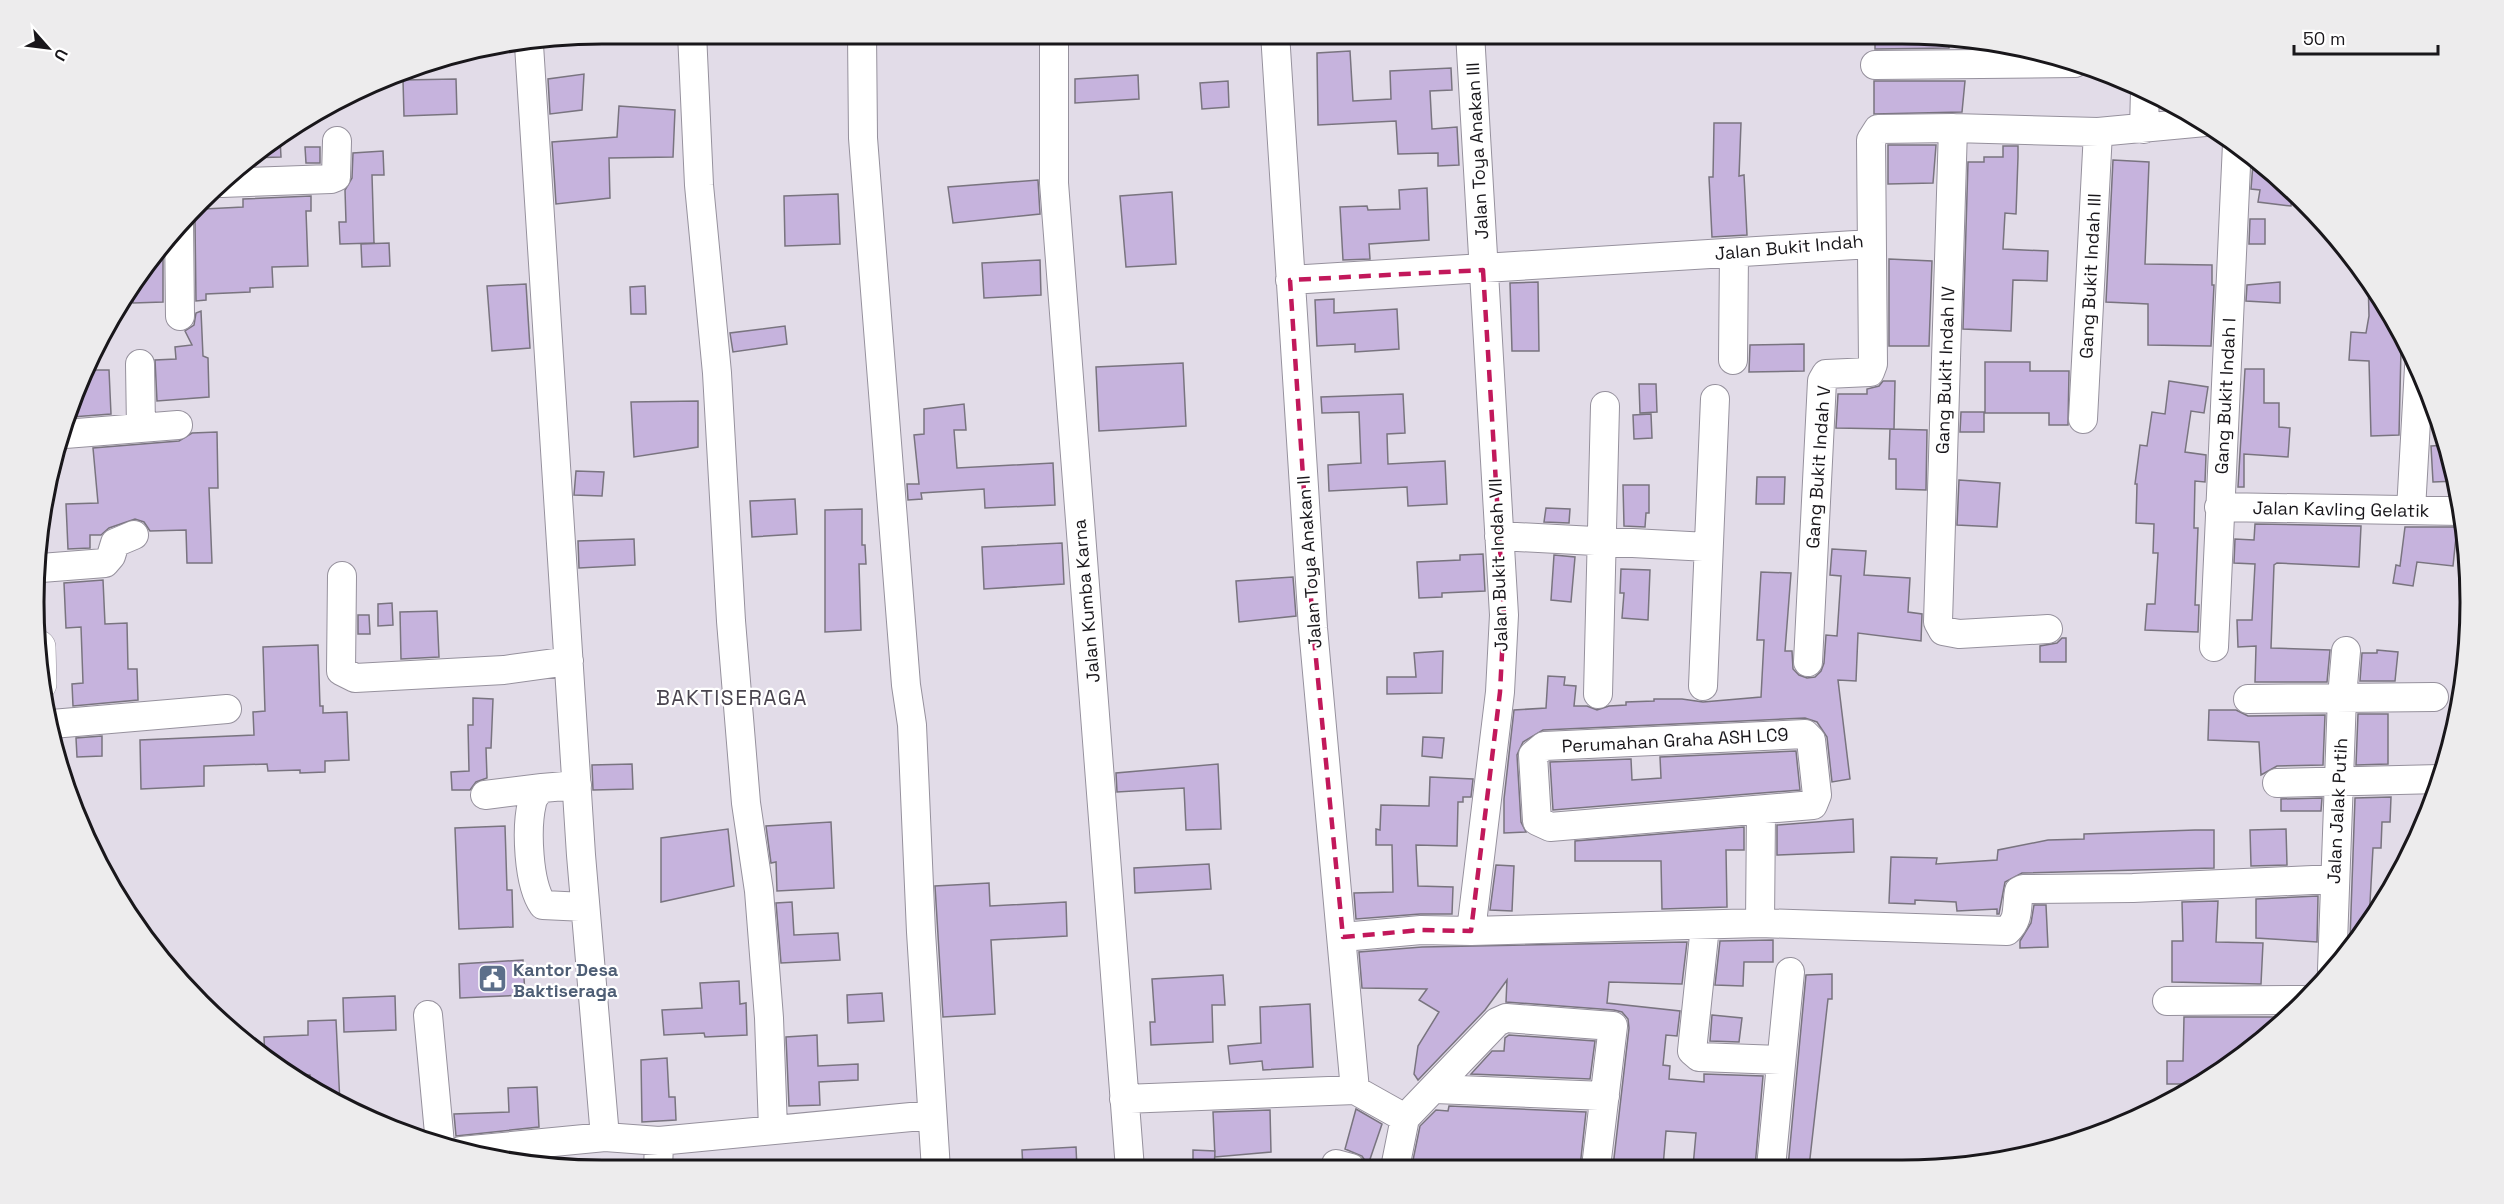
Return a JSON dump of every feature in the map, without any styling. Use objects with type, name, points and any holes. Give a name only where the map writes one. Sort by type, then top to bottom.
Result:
[{"type":"street","points":[[693,44],[699,185],[717,372],[731,621],[746,802],[759,891],[769,1018],[773,1129]]},
{"type":"street","points":[[862,44],[865,161],[906,685],[912,725],[921,932],[935,1160]]},
{"type":"street","name":"Jalan Kumba Karna","points":[[1054,44],[1055,195],[1129,1160]]},
{"type":"street","name":"Jalan Toya Anakan II","points":[[1276,44],[1313,628],[1354,1090]]},
{"type":"street","name":"Jalan Toya Anakan III","points":[[1471,44],[1484,270]]},
{"type":"street","points":[[529,48],[585,907],[605,1137]]},
{"type":"street","points":[[1875,66],[2048,63]]},
{"type":"street","points":[[2144,129],[2145,99]]},
{"type":"street","name":"Jalan Bukit Indah","points":[[1290,280],[1484,270],[1871,244],[1871,140],[1875,133],[1883,128],[2098,132],[2190,124]]},
{"type":"street","name":"Gang Bukit Indah IV","points":[[1953,128],[1937,612],[1943,631],[1959,633],[2048,629]]},
{"type":"street","name":"Gang Bukit Indah III","points":[[2083,419],[2098,132]]},
{"type":"street","points":[[233,183],[336,177],[338,172],[337,141]]},
{"type":"street","name":"Gang Bukit Indah I","points":[[2214,647],[2236,155]]},
{"type":"street","points":[[179,237],[180,316]]},
{"type":"street","name":"Gang Bukit Indah V","points":[[1808,662],[1820,388],[1826,374],[1870,372],[1873,369],[1871,244]]},
{"type":"street","points":[[1733,360],[1734,253]]},
{"type":"street","name":"Jalan Bukit Indah VII","points":[[1471,931],[1500,693],[1504,615],[1484,270]]},
{"type":"street","points":[[140,364],[141,428]]},
{"type":"street","points":[[2411,510],[2418,388]]},
{"type":"street","points":[[1703,686],[1714,399]]},
{"type":"street","points":[[1598,693],[1605,406]]},
{"type":"street","points":[[70,434],[178,425]]},
{"type":"street","name":"Jalan Kavling Gelatik","points":[[2219,507],[2453,511]]},
{"type":"street","points":[[45,568],[105,563],[111,556],[115,543],[134,536]]},
{"type":"street","points":[[1499,536],[1708,547]]},
{"type":"street","points":[[342,576],[341,671],[345,675],[355,678],[504,670],[569,661]]},
{"type":"street","name":"Jalan Jalak Putih","points":[[2332,957],[2342,697],[2346,651]]},
{"type":"street","points":[[2248,699],[2434,697]]},
{"type":"street","points":[[57,724],[227,709]]},
{"type":"street","name":"Perumahan Graha ASH LC9","points":[[1809,736],[1816,801],[1813,805],[1761,811],[1550,828],[1537,821],[1533,755],[1544,746],[1809,736]]},
{"type":"street","points":[[2277,783],[2432,779]]},
{"type":"street","points":[[485,795],[578,785]]},
{"type":"street","points":[[542,788],[532,801],[530,851],[536,895],[543,905],[585,907]]},
{"type":"street","points":[[1760,923],[1761,811]]},
{"type":"street","points":[[1342,938],[1421,930],[1471,931],[1760,923],[2007,931],[2018,917],[2017,900],[2023,889],[2133,888],[2334,879]]},
{"type":"street","points":[[1705,926],[1692,1051],[1700,1058],[1780,1060]]},
{"type":"street","points":[[1773,1160],[1780,1060],[1790,972]]},
{"type":"street","points":[[2167,1001],[2294,1000]]},
{"type":"street","points":[[428,1015],[439,1136]]},
{"type":"street","points":[[1397,1160],[1405,1118],[1436,1089],[1497,1022],[1506,1018],[1613,1026],[1597,1160]]},
{"type":"street","points":[[1436,1089],[1605,1096]]},
{"type":"street","points":[[1124,1099],[1354,1090],[1405,1118]]},
{"type":"street","points":[[487,1148],[605,1137],[659,1141],[933,1115]]},
{"type":"street","points":[[658,1160],[659,1141]]},
{"type":"highlighted area","points":[[1483,270],[1504,615],[1500,692],[1471,931],[1421,930],[1343,937],[1313,628],[1290,280]]},
{"type":"building","points":[[1875,44],[1949,46],[1949,48],[1875,49]]},
{"type":"building","points":[[1350,51],[1353,101],[1391,99],[1390,71],[1451,68],[1452,90],[1430,91],[1432,129],[1457,127],[1459,165],[1438,166],[1438,153],[1398,154],[1396,121],[1318,125],[1317,53]]},
{"type":"building","points":[[584,74],[582,110],[550,114],[548,79]]},
{"type":"building","points":[[1138,75],[1139,99],[1075,103],[1075,79]]},
{"type":"building","points":[[456,79],[457,114],[404,116],[404,80]]},
{"type":"building","points":[[1228,81],[1229,107],[1202,109],[1200,83]]},
{"type":"building","points":[[1874,81],[1965,81],[1962,112],[1874,114]]},
{"type":"building","points":[[619,106],[675,110],[673,157],[609,158],[610,198],[556,204],[552,142],[617,137]]},
{"type":"building","points":[[1714,123],[1741,123],[1739,176],[1744,175],[1747,235],[1712,237],[1709,177],[1713,177]]},
{"type":"building","points":[[1888,145],[1936,145],[1933,183],[1888,184]]},
{"type":"building","points":[[280,146],[281,157],[264,157]]},
{"type":"building","points":[[2003,146],[2018,146],[2016,214],[2005,213],[2003,249],[2048,251],[2047,281],[2013,280],[2011,331],[1963,329],[1968,162],[1984,162],[1984,157],[2003,157]]},
{"type":"building","points":[[305,147],[320,147],[320,163],[306,163]]},
{"type":"building","points":[[383,151],[384,175],[372,175],[374,243],[340,244],[339,222],[346,222],[345,190],[352,178],[353,153]]},
{"type":"building","points":[[2113,160],[2149,162],[2145,264],[2212,265],[2212,285],[2214,285],[2211,346],[2148,345],[2148,304],[2106,302]]},
{"type":"building","points":[[2253,168],[2291,202],[2291,206],[2258,202],[2260,190],[2251,189]]},
{"type":"building","points":[[1038,180],[1040,214],[953,223],[948,187]]},
{"type":"building","points":[[1427,188],[1429,240],[1369,244],[1370,259],[1343,260],[1340,207],[1367,206],[1368,210],[1400,209],[1399,190]]},
{"type":"building","points":[[1172,192],[1176,264],[1126,267],[1120,196]]},
{"type":"building","points":[[838,194],[840,244],[785,246],[784,196]]},
{"type":"building","points":[[311,196],[311,211],[306,211],[308,266],[272,267],[273,287],[250,288],[250,292],[206,294],[206,300],[196,301],[194,221],[205,209],[243,207],[243,199]]},
{"type":"building","points":[[2250,219],[2265,219],[2265,244],[2249,244]]},
{"type":"building","points":[[389,243],[390,266],[362,267],[361,244]]},
{"type":"building","points":[[163,257],[163,302],[133,303],[138,292]]},
{"type":"building","points":[[1889,259],[1932,261],[1929,346],[1889,346]]},
{"type":"building","points":[[1040,260],[1041,295],[984,298],[982,263]]},
{"type":"building","points":[[1538,282],[1539,351],[1512,351],[1510,283]]},
{"type":"building","points":[[2280,282],[2280,303],[2246,301],[2247,285]]},
{"type":"building","points":[[526,284],[530,348],[492,351],[487,286]]},
{"type":"building","points":[[645,286],[646,314],[631,314],[630,287]]},
{"type":"building","points":[[2368,296],[2401,351],[2399,435],[2371,436],[2369,361],[2349,360],[2351,332],[2366,333],[2369,316]]},
{"type":"building","points":[[1334,299],[1334,313],[1397,309],[1399,349],[1355,352],[1355,344],[1317,346],[1315,300]]},
{"type":"building","points":[[201,311],[203,356],[208,358],[209,397],[157,401],[155,360],[176,359],[175,347],[192,345],[185,331],[194,325],[196,313]]},
{"type":"building","points":[[785,326],[787,344],[733,352],[730,333]]},
{"type":"building","points":[[1804,344],[1804,371],[1749,372],[1750,345]]},
{"type":"building","points":[[1985,362],[2030,362],[2030,371],[2069,371],[2068,425],[2049,425],[2049,413],[1985,413]]},
{"type":"building","points":[[1183,363],[1186,426],[1099,431],[1096,367]]},
{"type":"building","points":[[2245,369],[2264,369],[2264,403],[2279,403],[2279,427],[2290,428],[2288,457],[2244,454],[2244,487],[2238,487]]},
{"type":"building","points":[[94,370],[109,370],[111,414],[75,417]]},
{"type":"building","points":[[1883,381],[1895,381],[1894,429],[1836,428],[1838,394],[1867,394],[1867,389],[1879,386]]},
{"type":"building","points":[[2169,381],[2208,387],[2204,413],[2191,411],[2185,452],[2206,455],[2205,482],[2195,481],[2194,528],[2198,528],[2195,605],[2199,605],[2198,632],[2145,630],[2147,604],[2155,604],[2158,553],[2153,553],[2154,524],[2136,523],[2137,484],[2135,484],[2140,445],[2147,446],[2152,412],[2165,414]]},
{"type":"building","points":[[1639,384],[1656,384],[1657,412],[1640,413]]},
{"type":"building","points":[[1403,394],[1405,433],[1387,434],[1388,464],[1445,461],[1447,504],[1408,506],[1407,487],[1329,491],[1328,465],[1361,463],[1359,412],[1322,413],[1321,397]]},
{"type":"building","points":[[698,401],[698,447],[634,457],[631,402]]},
{"type":"building","points":[[964,404],[966,430],[954,430],[957,468],[1053,463],[1055,505],[985,508],[984,489],[921,493],[922,499],[908,500],[907,484],[919,484],[914,435],[924,434],[924,409]]},
{"type":"building","points":[[1961,412],[1984,412],[1984,432],[1960,432]]},
{"type":"building","points":[[1651,414],[1652,438],[1634,439],[1633,415]]},
{"type":"building","points":[[1890,429],[1927,430],[1926,490],[1896,489],[1896,459],[1889,459]]},
{"type":"building","points":[[217,432],[218,488],[209,488],[212,563],[187,563],[186,530],[150,531],[144,522],[135,519],[109,528],[101,535],[90,535],[90,548],[68,549],[66,504],[98,503],[93,448],[179,441],[192,433]]},
{"type":"building","points":[[2431,446],[2438,446],[2447,481],[2433,482]]},
{"type":"building","points":[[576,471],[604,472],[602,496],[574,495]]},
{"type":"building","points":[[1757,477],[1785,477],[1784,504],[1756,504]]},
{"type":"building","points":[[1959,480],[2000,483],[1997,527],[1957,525]]},
{"type":"building","points":[[1623,485],[1649,485],[1649,513],[1646,513],[1645,527],[1624,526]]},
{"type":"building","points":[[795,499],[797,534],[752,537],[750,501]]},
{"type":"building","points":[[1546,508],[1570,509],[1569,523],[1544,522]]},
{"type":"building","points":[[862,509],[862,545],[865,545],[866,564],[859,564],[861,630],[825,632],[825,510]]},
{"type":"building","points":[[2255,524],[2361,526],[2359,567],[2277,563],[2274,565],[2271,648],[2330,650],[2327,682],[2255,682],[2256,646],[2238,647],[2237,620],[2252,620],[2255,564],[2234,563],[2235,539],[2254,540]]},
{"type":"building","points":[[2405,527],[2456,527],[2453,566],[2417,562],[2413,586],[2393,583],[2396,565],[2400,566]]},
{"type":"building","points":[[634,539],[635,565],[579,568],[578,541]]},
{"type":"building","points":[[1062,543],[1064,584],[984,589],[982,547]]},
{"type":"building","points":[[1832,549],[1866,551],[1864,575],[1910,578],[1908,612],[1922,614],[1921,641],[1858,633],[1856,681],[1838,680],[1850,779],[1832,782],[1827,737],[1817,722],[1805,718],[1543,730],[1523,742],[1517,755],[1521,822],[1526,832],[1504,833],[1504,799],[1514,710],[1546,708],[1548,676],[1565,677],[1564,685],[1576,686],[1574,706],[1587,706],[1597,710],[1609,706],[1626,705],[1626,702],[1654,701],[1654,699],[1703,702],[1761,697],[1764,640],[1757,640],[1761,572],[1791,573],[1785,651],[1792,651],[1793,669],[1799,675],[1807,678],[1815,677],[1821,671],[1824,663],[1826,635],[1837,636],[1841,576],[1830,575]]},
{"type":"building","points":[[1483,554],[1485,591],[1442,593],[1442,597],[1419,598],[1417,562],[1460,560],[1460,555]]},
{"type":"building","points":[[1554,555],[1575,557],[1571,602],[1551,600]]},
{"type":"building","points":[[1621,569],[1650,570],[1648,620],[1622,618],[1624,593],[1620,593]]},
{"type":"building","points":[[1293,577],[1296,616],[1239,622],[1236,581]]},
{"type":"building","points":[[103,580],[105,624],[127,623],[128,669],[137,669],[138,700],[73,706],[72,684],[83,683],[81,627],[66,628],[64,583]]},
{"type":"building","points":[[392,603],[393,625],[378,626],[378,604]]},
{"type":"building","points":[[437,611],[439,657],[401,659],[400,612]]},
{"type":"building","points":[[358,615],[369,615],[370,634],[358,634]]},
{"type":"building","points":[[2062,638],[2066,638],[2066,662],[2040,662],[2040,646],[2057,643]]},
{"type":"building","points":[[318,645],[320,706],[323,706],[323,713],[347,712],[349,760],[325,761],[325,772],[268,771],[267,764],[204,766],[204,786],[141,789],[140,740],[254,735],[253,712],[265,711],[263,647]]},
{"type":"building","points":[[2377,650],[2398,652],[2395,681],[2360,681],[2362,653],[2377,653]]},
{"type":"building","points":[[1443,651],[1442,693],[1387,694],[1387,677],[1416,677],[1414,653]]},
{"type":"building","points":[[473,698],[493,699],[491,748],[486,748],[487,778],[476,782],[470,790],[452,790],[451,772],[469,771],[468,725],[473,725]]},
{"type":"building","points":[[2209,710],[2236,710],[2248,716],[2325,715],[2323,765],[2277,766],[2261,775],[2259,742],[2208,740]]},
{"type":"building","points":[[2358,714],[2388,714],[2388,764],[2356,765]]},
{"type":"building","points":[[102,736],[102,756],[77,757],[76,738]]},
{"type":"building","points":[[1423,737],[1444,738],[1442,758],[1422,756]]},
{"type":"building","points":[[1796,751],[1800,790],[1553,810],[1550,762],[1631,759],[1632,780],[1661,778],[1660,757]]},
{"type":"building","points":[[632,764],[633,789],[593,790],[592,765]]},
{"type":"building","points":[[1218,764],[1221,829],[1186,830],[1184,788],[1117,792],[1116,773]]},
{"type":"building","points":[[1430,777],[1473,779],[1471,797],[1463,797],[1463,802],[1458,802],[1457,846],[1416,845],[1418,886],[1453,887],[1452,914],[1356,919],[1354,893],[1393,892],[1392,845],[1376,845],[1376,829],[1380,830],[1381,805],[1429,806]]},
{"type":"building","points":[[2391,797],[2390,822],[2382,822],[2381,848],[2373,848],[2370,906],[2350,935],[2355,798]]},
{"type":"building","points":[[2322,798],[2321,811],[2281,811],[2281,799]]},
{"type":"building","points":[[1853,819],[1854,852],[1777,855],[1777,825]]},
{"type":"building","points":[[831,822],[834,888],[777,891],[776,862],[771,863],[766,826]]},
{"type":"building","points":[[505,826],[507,890],[512,890],[513,927],[459,929],[455,828]]},
{"type":"building","points":[[1744,827],[1744,850],[1726,850],[1727,907],[1662,909],[1661,861],[1575,861],[1575,841]]},
{"type":"building","points":[[728,829],[734,886],[661,902],[661,838]]},
{"type":"building","points":[[2286,829],[2287,865],[2251,866],[2250,830]]},
{"type":"building","points":[[2214,830],[2214,868],[2022,873],[2005,882],[1999,914],[1997,914],[1997,909],[1957,911],[1956,902],[1915,900],[1915,904],[1889,903],[1891,857],[1937,858],[1936,864],[1997,860],[1998,850],[2048,840],[2084,839],[2084,834]]},
{"type":"building","points":[[1209,864],[1211,889],[1135,893],[1134,868]]},
{"type":"building","points":[[1496,865],[1514,866],[1512,911],[1490,910]]},
{"type":"building","points":[[989,883],[990,906],[1066,902],[1067,936],[991,940],[995,1014],[943,1017],[935,886]]},
{"type":"building","points":[[2318,896],[2317,942],[2256,938],[2256,899]]},
{"type":"building","points":[[2218,901],[2216,942],[2263,943],[2261,984],[2172,982],[2172,941],[2183,941],[2182,902]]},
{"type":"building","points":[[792,902],[794,935],[838,933],[840,960],[781,963],[776,903]]},
{"type":"building","points":[[2034,905],[2046,905],[2048,947],[2020,948],[2020,941],[2031,923]]},
{"type":"building","points":[[1773,940],[1773,962],[1744,962],[1743,986],[1715,985],[1720,941]]},
{"type":"building","points":[[1687,942],[1682,984],[1609,982],[1607,1003],[1680,1011],[1677,1036],[1666,1035],[1663,1065],[1670,1066],[1669,1079],[1704,1082],[1704,1074],[1763,1076],[1756,1160],[1694,1160],[1696,1133],[1666,1131],[1664,1160],[1614,1160],[1629,1028],[1628,1019],[1622,1012],[1614,1010],[1506,1002],[1507,980],[1485,1010],[1418,1080],[1414,1074],[1418,1046],[1439,1012],[1419,1000],[1427,989],[1362,988],[1359,952],[1422,947]]},
{"type":"building","name":"Kantor Desa Baktiseraga","points":[[523,960],[525,995],[460,998],[459,964]]},
{"type":"building","points":[[1832,974],[1832,999],[1828,999],[1810,1160],[1789,1160],[1806,975]]},
{"type":"building","points":[[1223,975],[1225,1005],[1212,1005],[1213,1042],[1151,1045],[1150,1022],[1155,1022],[1152,979]]},
{"type":"building","points":[[739,981],[740,1004],[746,1003],[747,1035],[705,1037],[704,1033],[664,1035],[662,1010],[702,1008],[700,983]]},
{"type":"building","points":[[882,993],[884,1021],[848,1023],[847,995]]},
{"type":"building","points":[[395,996],[396,1030],[344,1032],[343,998]]},
{"type":"building","points":[[1310,1004],[1313,1067],[1263,1070],[1262,1061],[1230,1064],[1228,1046],[1261,1043],[1260,1007]]},
{"type":"building","points":[[1712,1015],[1742,1018],[1739,1042],[1710,1041]]},
{"type":"building","points":[[2184,1017],[2275,1017],[2242,1045],[2184,1084],[2167,1084],[2167,1061],[2183,1061]]},
{"type":"building","points":[[336,1020],[340,1095],[264,1047],[264,1037],[308,1035],[308,1021]]},
{"type":"building","points":[[817,1035],[818,1066],[858,1064],[858,1080],[819,1082],[820,1105],[789,1106],[786,1037]]},
{"type":"building","points":[[1509,1035],[1595,1041],[1590,1079],[1471,1074],[1492,1051],[1504,1051],[1505,1038]]},
{"type":"building","points":[[667,1058],[669,1097],[675,1097],[676,1120],[642,1122],[641,1060]]},
{"type":"building","points":[[537,1087],[539,1127],[456,1136],[454,1114],[509,1112],[508,1088]]},
{"type":"building","points":[[1449,1106],[1586,1112],[1581,1160],[1413,1160],[1420,1126],[1436,1110],[1448,1111]]},
{"type":"building","points":[[1356,1109],[1382,1124],[1370,1160],[1365,1160],[1362,1156],[1345,1149]]},
{"type":"building","points":[[1270,1110],[1271,1152],[1215,1157],[1213,1112]]},
{"type":"building","points":[[1076,1147],[1077,1160],[1023,1160],[1022,1150]]},
{"type":"building","points":[[1193,1150],[1215,1151],[1214,1160],[1193,1160]]},
{"type":"place","name":"Kantor Desa Baktiseraga","points":[[492,979]]},
{"type":"district","name":"BAKTISERAGA","points":[[732,697]]}]
